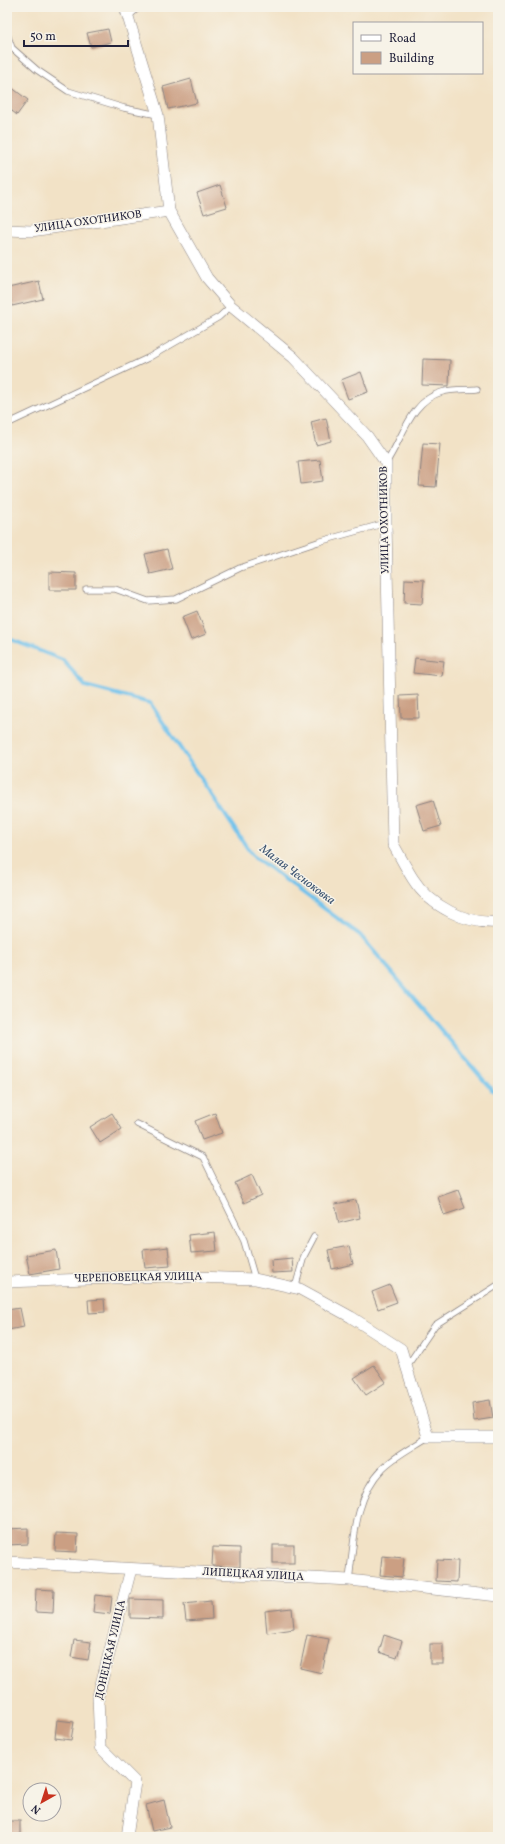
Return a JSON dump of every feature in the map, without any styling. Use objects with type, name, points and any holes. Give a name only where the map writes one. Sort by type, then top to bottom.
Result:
[{"type":"street","name":"УЛИЦА ОХОТНИКОВ","points":[[126,12],[158,115],[169,211],[207,278],[231,306],[293,356],[367,436],[386,463],[393,844],[413,880],[431,899],[455,914],[484,923],[498,922]]},
{"type":"street","name":"УЛИЦА ОХОТНИКОВ","points":[[7,230],[31,231],[169,211]]},
{"type":"street","name":"ЧЕРЕПОВЕЦКАЯ УЛИЦА","points":[[7,1282],[167,1276],[255,1279],[296,1288],[351,1317],[401,1349],[428,1436]]},
{"type":"street","points":[[428,1436],[498,1437]]},
{"type":"street","name":"ЛИПЕЦКАЯ УЛИЦА","points":[[7,1562],[349,1580],[498,1596]]},
{"type":"street","name":"ДОНЕЦКАЯ УЛИЦА","points":[[127,1837],[135,1782],[100,1747],[98,1696],[130,1569]]},
{"type":"lane","points":[[126,12],[139,7]]},
{"type":"lane","points":[[7,34],[12,48],[38,70],[68,91],[124,108],[158,115]]},
{"type":"lane","points":[[7,424],[148,358],[219,317],[231,306]]},
{"type":"lane","points":[[386,463],[396,449],[409,419],[420,403],[442,392],[476,389]]},
{"type":"lane","points":[[86,588],[115,589],[148,601],[176,599],[240,568],[318,542],[386,523]]},
{"type":"lane","points":[[137,1124],[204,1157],[244,1241],[255,1279]]},
{"type":"lane","points":[[296,1288],[304,1256],[314,1236]]},
{"type":"lane","points":[[406,1366],[435,1325],[498,1285]]},
{"type":"lane","points":[[349,1580],[357,1517],[369,1487],[383,1468],[428,1436]]},
{"type":"building","points":[[108,29],[111,42],[91,47],[87,33]]},
{"type":"building","points":[[191,79],[197,103],[168,109],[163,87]]},
{"type":"building","points":[[7,84],[28,100],[17,115],[7,107]]},
{"type":"building","points":[[220,185],[227,207],[204,214],[197,193]]},
{"type":"building","points":[[39,281],[43,299],[12,306],[8,288]]},
{"type":"building","points":[[423,359],[450,360],[449,386],[422,385]]},
{"type":"building","points":[[361,372],[368,392],[348,399],[341,380]]},
{"type":"building","points":[[326,418],[331,441],[316,445],[311,422]]},
{"type":"building","points":[[423,443],[440,444],[436,487],[419,486]]},
{"type":"building","points":[[320,460],[323,481],[301,484],[298,462]]},
{"type":"building","points":[[167,549],[172,569],[150,574],[145,554]]},
{"type":"building","points":[[49,572],[76,573],[76,590],[49,590]]},
{"type":"building","points":[[405,579],[424,580],[422,604],[404,603]]},
{"type":"building","points":[[197,611],[206,634],[191,640],[182,617]]},
{"type":"building","points":[[415,658],[444,661],[442,676],[413,673]]},
{"type":"building","points":[[418,695],[419,718],[401,718],[400,696]]},
{"type":"building","points":[[433,800],[441,826],[424,831],[416,805]]},
{"type":"building","points":[[112,1113],[122,1129],[100,1143],[90,1127]]},
{"type":"building","points":[[215,1113],[222,1133],[202,1140],[195,1121]]},
{"type":"building","points":[[252,1175],[261,1195],[244,1203],[235,1183]]},
{"type":"building","points":[[458,1190],[465,1208],[444,1215],[438,1197]]},
{"type":"building","points":[[356,1200],[360,1218],[339,1223],[335,1204]]},
{"type":"building","points":[[215,1232],[217,1251],[191,1253],[189,1235]]},
{"type":"building","points":[[349,1246],[353,1264],[332,1269],[328,1250]]},
{"type":"building","points":[[168,1247],[170,1266],[145,1268],[143,1250]]},
{"type":"building","points":[[56,1250],[59,1269],[30,1274],[26,1255]]},
{"type":"building","points":[[292,1258],[293,1272],[272,1273],[271,1260]]},
{"type":"building","points":[[390,1285],[397,1302],[378,1309],[372,1292]]},
{"type":"building","points":[[104,1299],[105,1312],[89,1313],[88,1300]]},
{"type":"building","points":[[20,1308],[24,1327],[8,1330],[7,1310]]},
{"type":"building","points":[[374,1365],[386,1382],[366,1395],[354,1378]]},
{"type":"building","points":[[490,1400],[493,1418],[474,1421],[472,1403]]},
{"type":"building","points":[[28,1528],[28,1544],[7,1545],[7,1529]]},
{"type":"building","points":[[56,1533],[78,1534],[77,1552],[55,1551]]},
{"type":"building","points":[[273,1545],[294,1545],[294,1563],[273,1563]]},
{"type":"building","points":[[213,1547],[240,1548],[240,1567],[212,1566]]},
{"type":"building","points":[[382,1556],[404,1558],[402,1577],[380,1575]]},
{"type":"building","points":[[437,1560],[458,1561],[457,1582],[436,1581]]},
{"type":"building","points":[[36,1589],[54,1590],[53,1613],[35,1612]]},
{"type":"building","points":[[95,1595],[112,1597],[110,1614],[93,1612]]},
{"type":"building","points":[[130,1599],[163,1600],[163,1619],[130,1618]]},
{"type":"building","points":[[211,1601],[212,1619],[186,1621],[184,1604]]},
{"type":"building","points":[[292,1608],[294,1629],[267,1633],[265,1611]]},
{"type":"building","points":[[307,1635],[329,1639],[322,1673],[300,1668]]},
{"type":"building","points":[[384,1635],[402,1641],[397,1658],[379,1652]]},
{"type":"building","points":[[74,1640],[91,1642],[88,1660],[71,1657]]},
{"type":"building","points":[[430,1644],[443,1644],[443,1664],[430,1664]]},
{"type":"building","points":[[57,1720],[74,1722],[71,1740],[55,1738]]},
{"type":"building","points":[[164,1800],[170,1827],[152,1831],[146,1805]]},
{"type":"building","points":[[7,1821],[20,1821],[20,1837],[7,1837]]},
{"type":"waterway","name":"Малая Чесноковка","points":[[7,638],[63,660],[85,686],[150,703],[252,855],[360,935],[492,1090],[498,1093]]}]
